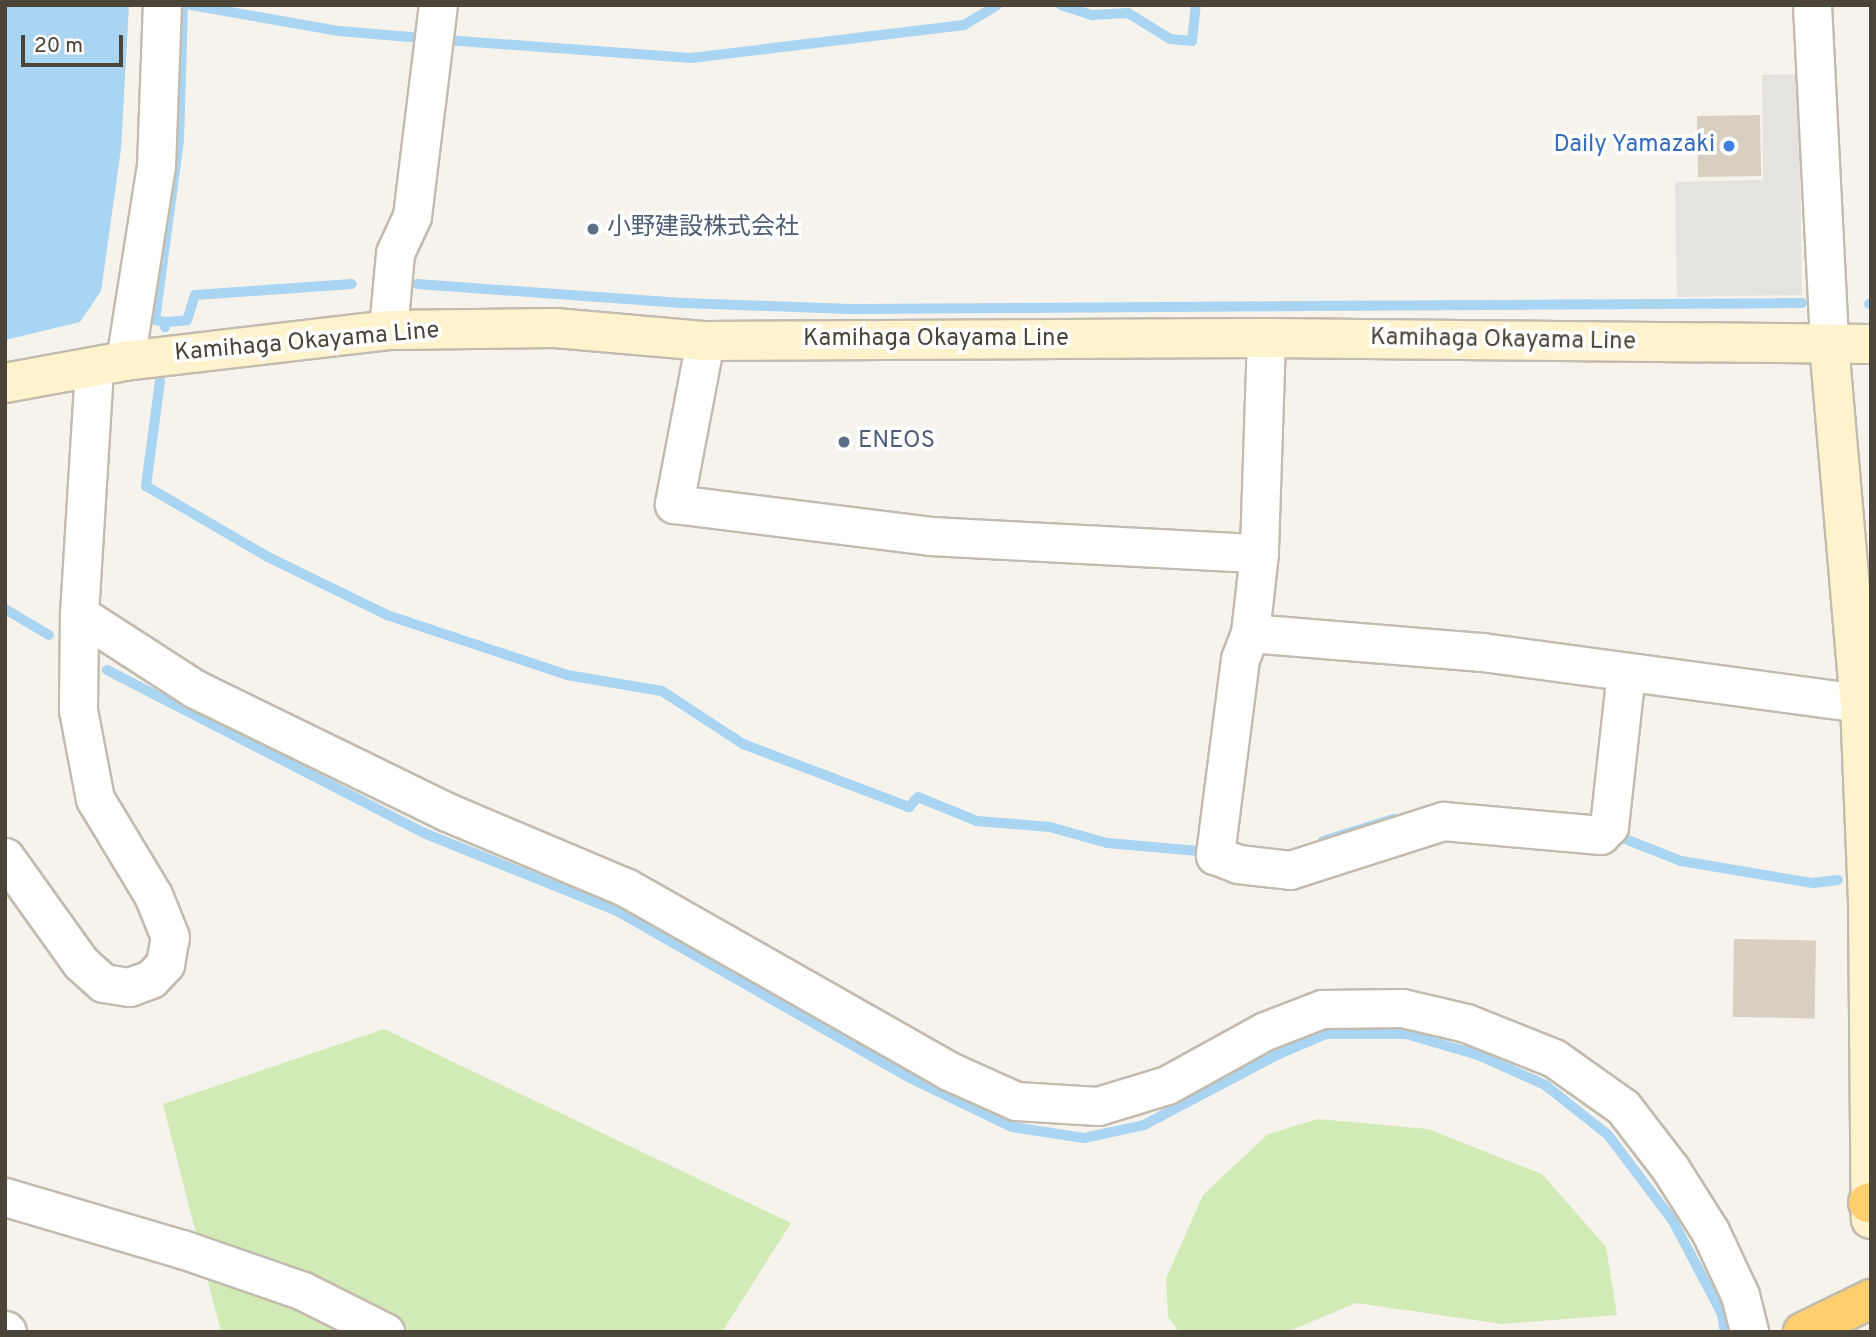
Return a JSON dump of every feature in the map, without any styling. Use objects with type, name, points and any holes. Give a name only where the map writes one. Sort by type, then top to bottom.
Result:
[{"type":"highway","points":[[1803,1332],[1871,1299]]},
{"type":"main road","name":"Kamihaga Okayama Line","points":[[5,383],[109,364],[388,331],[555,328],[705,341],[1266,338],[1871,344]]},
{"type":"main road","points":[[1829,344],[1860,703],[1869,903],[1870,1208]]},
{"type":"street","points":[[5,857],[81,963],[103,983],[129,987],[150,979],[165,964],[170,937],[153,895],[95,799],[78,710],[79,614],[109,364],[156,166],[162,5]]},
{"type":"street","points":[[388,331],[395,253],[412,216],[438,5]]},
{"type":"street","points":[[1812,5],[1829,344]]},
{"type":"street","points":[[1266,338],[1259,553],[1250,633],[1240,659],[1214,852],[1238,864],[1290,870],[1443,821],[1604,831],[1626,672]]},
{"type":"street","points":[[705,341],[674,504],[930,536],[1259,553]]},
{"type":"street","points":[[79,614],[195,689],[447,812],[627,888],[949,1071],[1016,1101],[1098,1106],[1167,1085],[1265,1031],[1322,1009],[1402,1008],[1466,1023],[1554,1058],[1623,1107],[1670,1168],[1710,1231],[1740,1294],[1749,1332]]},
{"type":"street","points":[[1250,633],[1482,652],[1860,703]]},
{"type":"street","points":[[5,1197],[182,1249],[291,1287],[386,1332]]},
{"type":"green space","points":[[384,1029],[791,1223],[722,1332],[221,1332],[163,1104]]},
{"type":"green space","points":[[1318,1119],[1428,1129],[1542,1174],[1606,1247],[1617,1315],[1502,1324],[1356,1303],[1287,1332],[1179,1332],[1168,1317],[1166,1279],[1203,1195],[1268,1134]]},
{"type":"shaded area","points":[[1799,74],[1802,295],[1677,297],[1675,182],[1763,180],[1762,75]]},
{"type":"water","points":[[5,5],[129,5],[121,149],[101,291],[80,322],[5,340]]},
{"type":"building","name":"Daily Yamazaki","points":[[1760,115],[1761,176],[1698,177],[1697,116]]},
{"type":"building","points":[[1734,939],[1816,940],[1815,1018],[1733,1017]]},
{"type":"waterway","points":[[165,327],[166,322],[155,320],[179,141],[183,5]]},
{"type":"waterway","points":[[191,5],[338,31],[422,38]]},
{"type":"waterway","points":[[446,40],[691,58],[964,25],[997,5]]},
{"type":"waterway","points":[[1061,5],[1092,15],[1128,13],[1170,39],[1192,41],[1196,5]]},
{"type":"waterway","points":[[166,322],[187,320],[195,295],[352,284]]},
{"type":"waterway","points":[[417,284],[685,303],[850,309],[1802,303]]},
{"type":"waterway","points":[[160,381],[146,486],[268,557],[387,615],[567,675],[662,691],[743,744],[909,807],[918,797],[977,821],[1050,827],[1107,843],[1210,852]]},
{"type":"waterway","points":[[5,609],[49,635]]},
{"type":"waterway","points":[[107,670],[424,833],[617,911],[910,1078],[1012,1127],[1084,1138],[1144,1125],[1277,1055],[1326,1034],[1406,1034],[1478,1055],[1545,1085],[1608,1135],[1673,1221],[1722,1314],[1725,1332]]},
{"type":"waterway","points":[[1323,841],[1394,819]]},
{"type":"waterway","points":[[1610,833],[1681,861],[1813,883],[1838,880]]},
{"type":"place","name":"Daily Yamazaki","points":[[1729,146]]},
{"type":"place","name":"小野建設株式会社","points":[[593,229]]},
{"type":"place","name":"ENEOS","points":[[844,442]]}]
